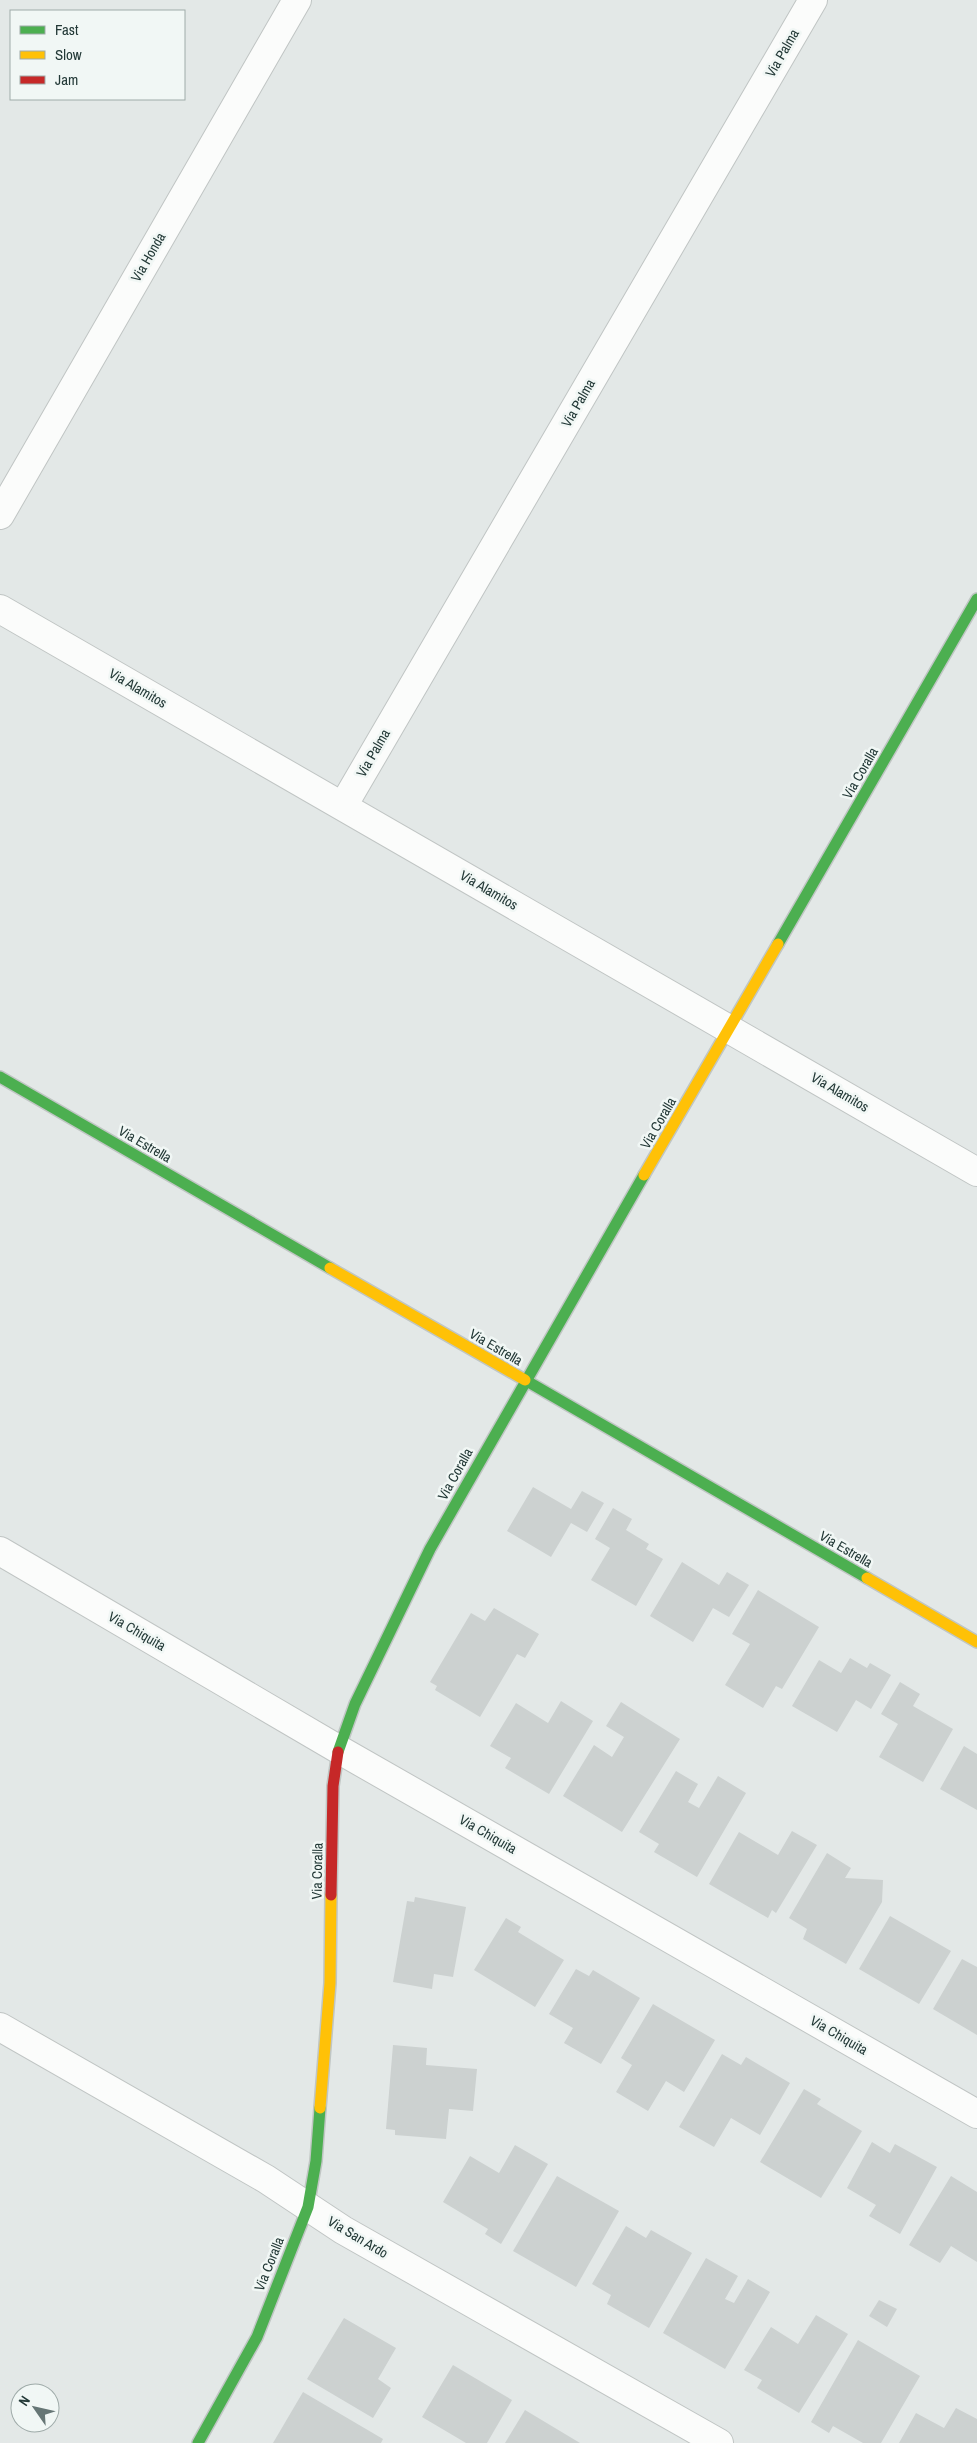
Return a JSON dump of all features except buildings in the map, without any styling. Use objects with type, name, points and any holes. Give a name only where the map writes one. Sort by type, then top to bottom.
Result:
[{"type":"street","name":"Via Honda","points":[[0,514],[296,0]]},
{"type":"street","name":"Via Palma","points":[[343,806],[813,0]]},
{"type":"street","name":"Via Coralla","points":[[198,2443],[257,2337],[308,2207],[316,2161],[330,1983],[333,1800],[338,1749],[355,1704],[430,1549],[524,1382],[977,600]]},
{"type":"street","name":"Via Alamitos","points":[[0,609],[977,1172]]},
{"type":"street","name":"Via Estrella","points":[[0,1077],[524,1382],[977,1642]]},
{"type":"street","name":"Via Chiquita","points":[[0,1551],[338,1749],[977,2114]]},
{"type":"street","name":"Via San Ardo","points":[[0,2027],[258,2174],[344,2230],[719,2443]]},
{"type":"traffic: fast","points":[[778,944],[977,599]]},
{"type":"traffic: fast","points":[[0,1077],[330,1268]]},
{"type":"traffic: fast","points":[[338,1752],[355,1704],[430,1549],[644,1175]]},
{"type":"traffic: fast","points":[[525,1380],[867,1578]]},
{"type":"traffic: fast","points":[[198,2443],[257,2337],[308,2207],[316,2161],[320,2108]]},
{"type":"traffic: slow","points":[[644,1175],[778,944]]},
{"type":"traffic: slow","points":[[330,1268],[525,1380]]},
{"type":"traffic: slow","points":[[867,1578],[977,1642]]},
{"type":"traffic: slow","points":[[320,2108],[330,1983],[331,1895]]},
{"type":"traffic: jam","points":[[331,1895],[333,1786],[338,1752]]}]
